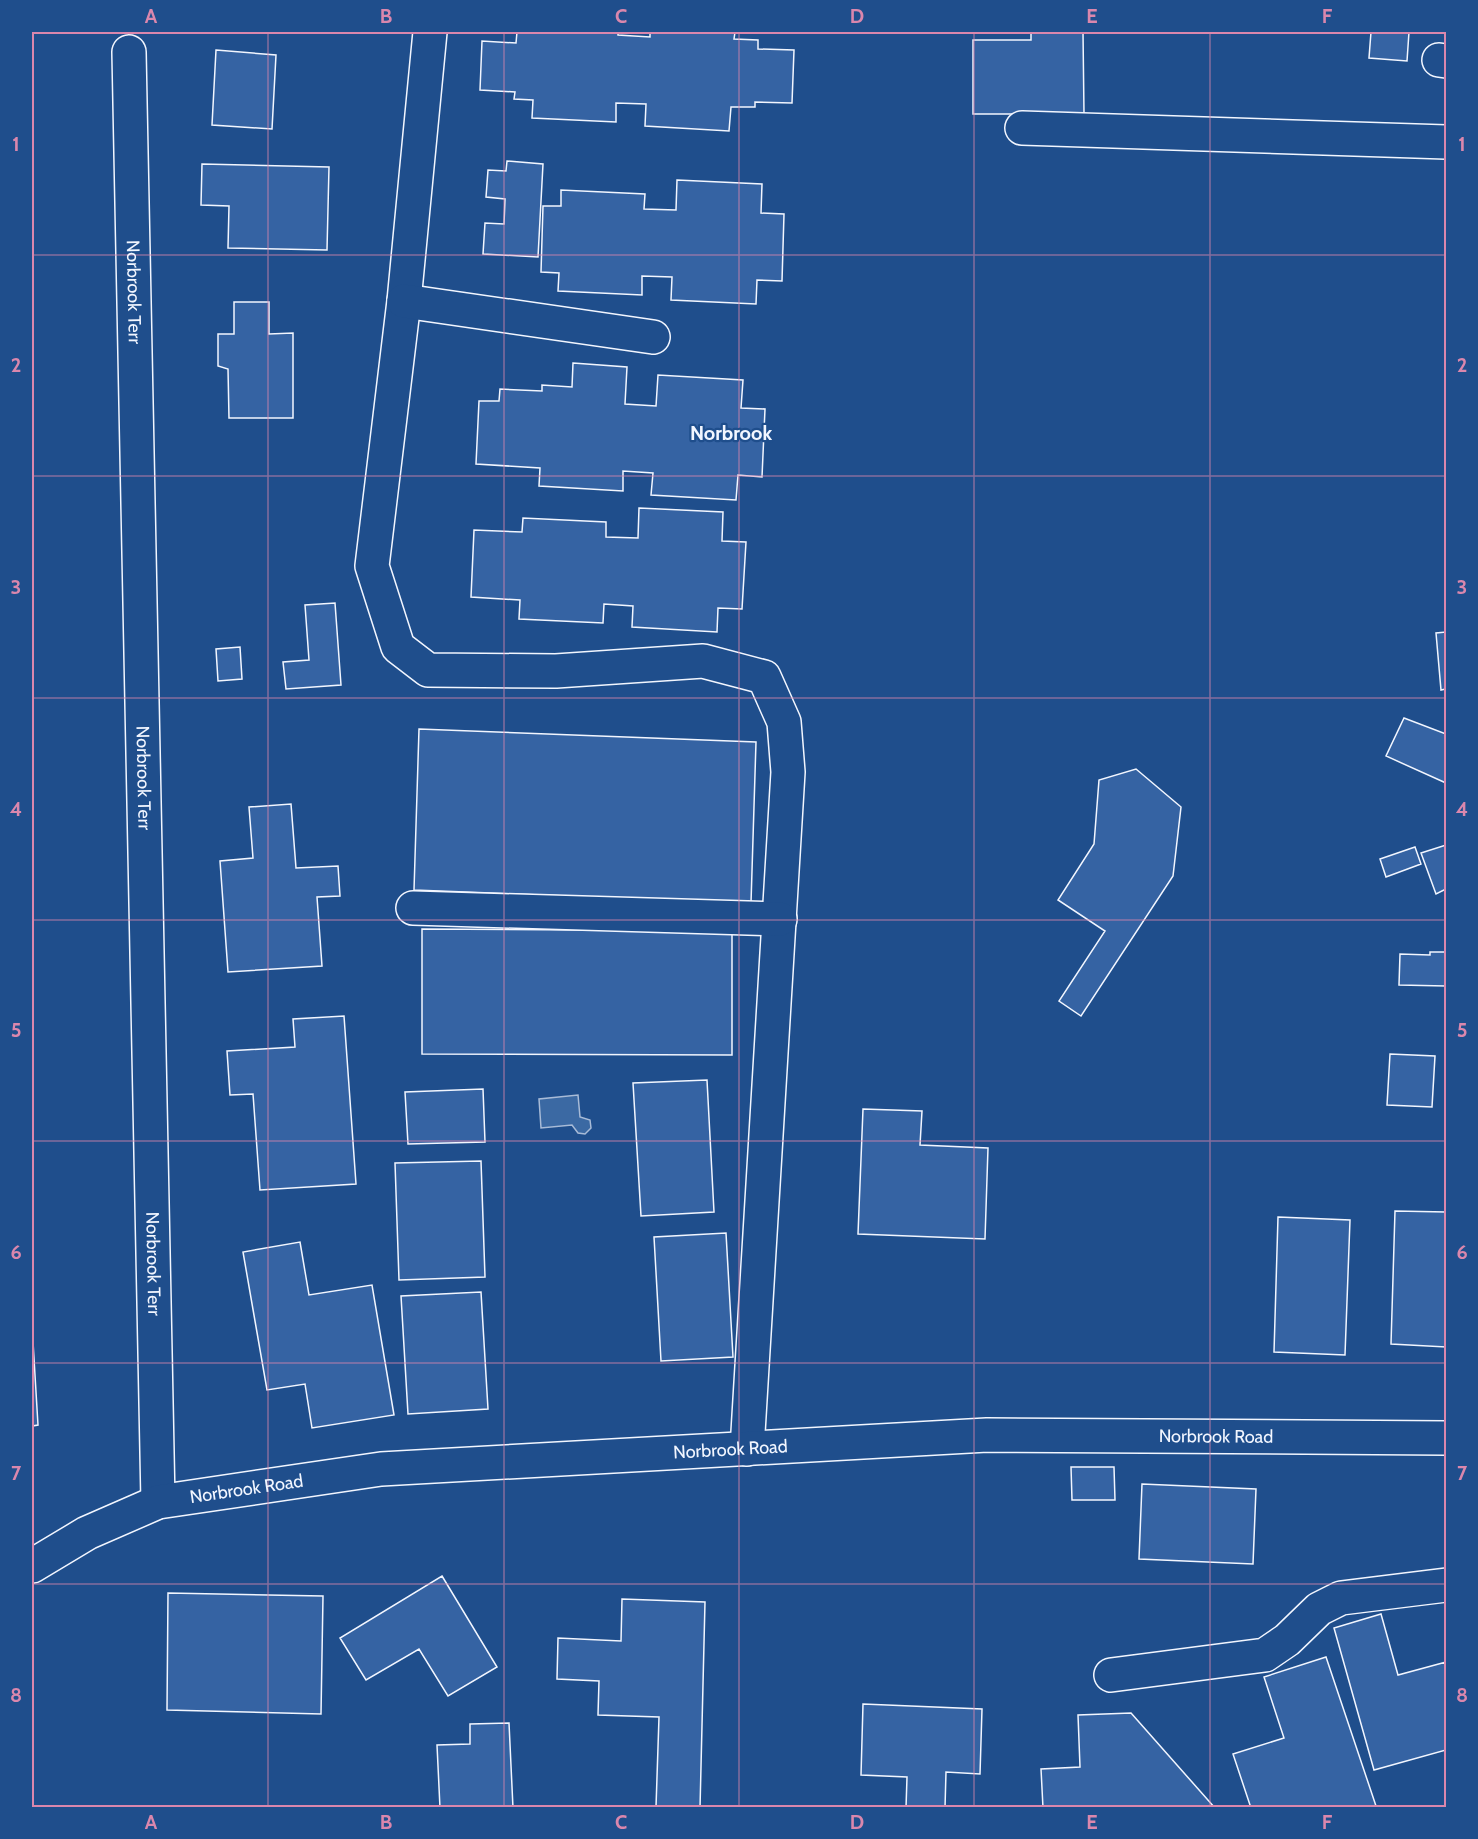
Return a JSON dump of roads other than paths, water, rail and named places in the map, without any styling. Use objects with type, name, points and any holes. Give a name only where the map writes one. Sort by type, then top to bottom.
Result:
[{"type":"street","points":[[430,32],[404,301],[372,566],[398,647],[428,670],[556,671],[703,661],[764,677],[784,722],[788,772],[747,1449]]},
{"type":"street","name":"Norbrook Terr","points":[[129,52],[158,1502]]},
{"type":"street","points":[[1023,128],[1446,142]]},
{"type":"street","points":[[404,301],[653,337]]},
{"type":"street","points":[[413,908],[780,919]]},
{"type":"street","name":"Norbrook Road","points":[[32,1566],[87,1533],[158,1502],[381,1469],[987,1435],[1446,1438]]},
{"type":"street","points":[[1111,1675],[1265,1655],[1287,1640],[1319,1610],[1341,1598],[1446,1585]]},
{"type":"water","points":[[578,1095],[580,1117],[590,1120],[591,1128],[585,1134],[578,1133],[572,1125],[541,1128],[539,1099]]},
{"type":"district","name":"Norbrook","points":[[731,433]]}]
